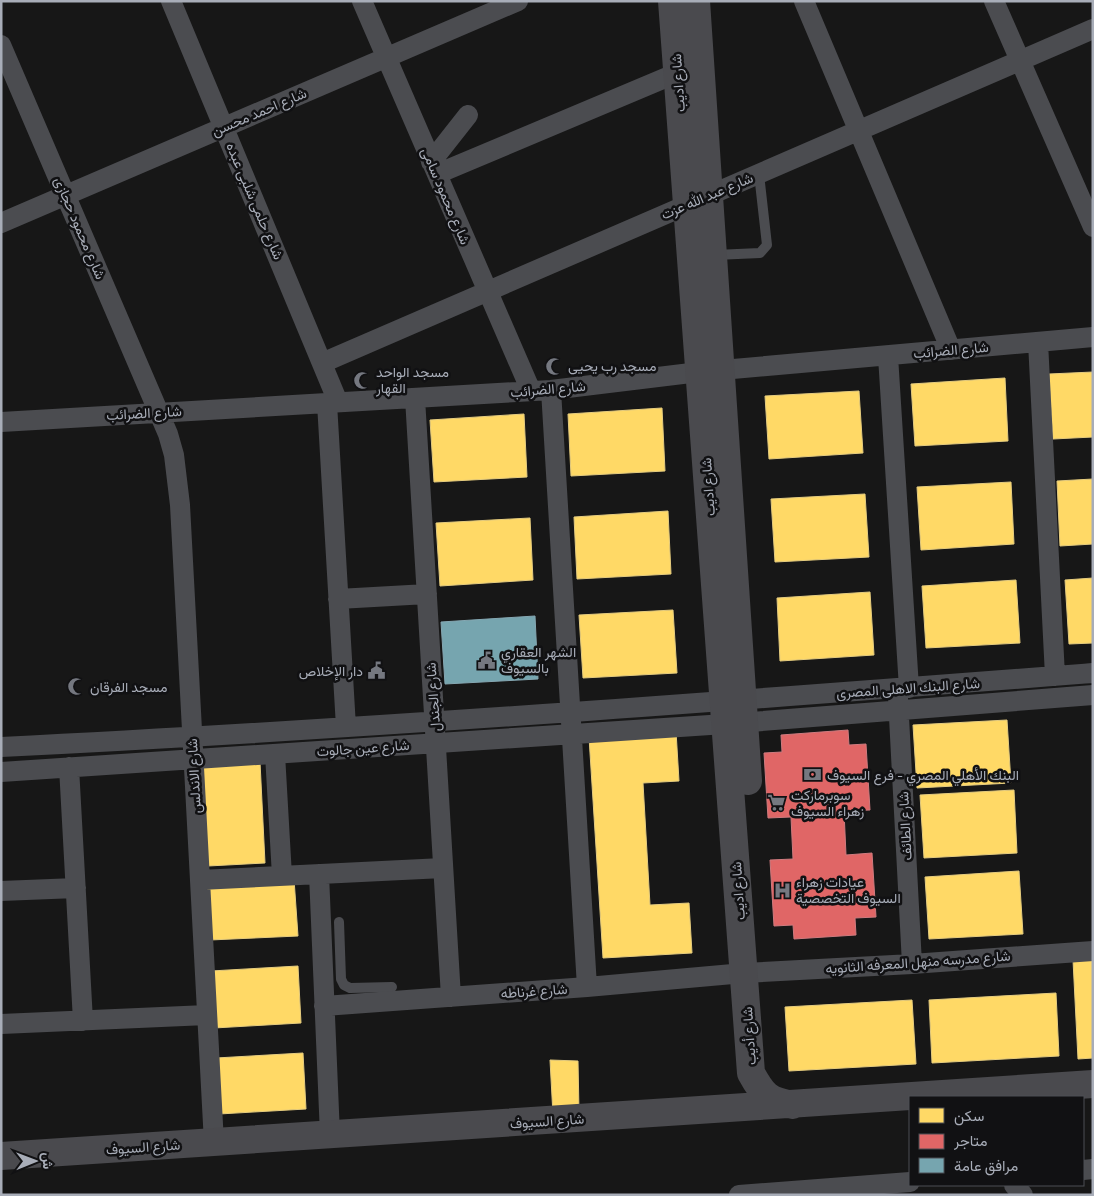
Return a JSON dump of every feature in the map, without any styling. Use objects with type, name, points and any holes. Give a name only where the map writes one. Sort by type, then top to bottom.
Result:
[{"type":"main road","name":"شارع اديب","points":[[672,1],[677,73],[698,200],[714,255],[710,372]]},
{"type":"main road","name":"شارع اديب","points":[[696,1],[698,200],[752,972]]},
{"type":"main road","name":"شارع أديب","points":[[752,972],[751,1073],[767,1097],[777,1102],[793,1105]]},
{"type":"main road","name":"شارع السيوف","points":[[922,1096],[1093,1084]]},
{"type":"main road","name":"شارع السيوف","points":[[1,1156],[909,1097]]},
{"type":"street","name":"شارع حلمى شلبى عبده","points":[[171,1],[322,363],[332,402],[338,599],[346,727]]},
{"type":"street","name":"شارع محمود سامى","points":[[362,1],[487,292],[541,390]]},
{"type":"street","name":"شارع احمد محسن","points":[[1,223],[518,1]]},
{"type":"street","points":[[804,1],[951,350]]},
{"type":"street","points":[[994,1],[1093,227]]},
{"type":"street","name":"شارع عبد الله عزت","points":[[322,363],[1093,29]]},
{"type":"street","name":"شارع محمود حجازى","points":[[1,44],[158,412]]},
{"type":"street","points":[[434,168],[677,73]]},
{"type":"street","points":[[434,168],[468,115]]},
{"type":"street","name":"شارع الضرائب","points":[[1,422],[541,390],[710,372],[1093,337]]},
{"type":"street","points":[[1038,342],[1055,676]]},
{"type":"street","name":"شارع الطائف","points":[[888,356],[903,688],[899,710],[912,964]]},
{"type":"street","points":[[541,390],[572,734],[587,988]]},
{"type":"street","name":"شارع الجندل","points":[[415,398],[451,997]]},
{"type":"street","name":"شارع الاندلس","points":[[158,412],[168,434],[177,476],[214,1143]]},
{"type":"street","points":[[338,599],[427,594]]},
{"type":"street","name":"شارع البنك الاهلى المصرى","points":[[734,712],[903,688],[1093,673]]},
{"type":"street","name":"شارع البنك الاهلى المصرى","points":[[734,712],[899,710],[1093,695]]},
{"type":"street","name":"شارع عين جالوت","points":[[1,747],[192,737],[570,712],[734,712]]},
{"type":"street","name":"شارع عين جالوت","points":[[1,772],[572,734],[734,712]]},
{"type":"street","points":[[275,754],[282,876]]},
{"type":"street","points":[[69,768],[84,1021]]},
{"type":"street","points":[[200,880],[443,868]]},
{"type":"street","points":[[319,874],[330,936],[324,1006],[330,1135]]},
{"type":"street","points":[[1,891],[76,888]]},
{"type":"street","name":"شارع مدرسه منهل المعرفه الثانويه","points":[[752,972],[912,964],[1093,951]]},
{"type":"street","name":"شارع غرناطه","points":[[324,1006],[587,988],[752,972]]},
{"type":"street","points":[[1,1024],[207,1015]]},
{"type":"street","points":[[739,1195],[797,1193],[909,1182]]},
{"type":"lane","points":[[714,255],[760,253],[766,249],[759,174]]},
{"type":"lane","points":[[338,922],[330,936],[344,985],[350,988],[392,987]]},
{"type":"building: سكن","points":[[1093,372],[1093,437],[1053,439],[1049,374]]},
{"type":"building: سكن","points":[[1005,378],[1008,441],[915,446],[911,384]]},
{"type":"building: سكن","points":[[859,391],[863,453],[769,459],[765,396]]},
{"type":"building: سكن","points":[[662,408],[665,471],[571,476],[568,414]]},
{"type":"building: سكن","points":[[524,414],[527,477],[434,482],[430,420]]},
{"type":"building: سكن","points":[[1093,479],[1093,544],[1060,546],[1057,481]]},
{"type":"building: سكن","points":[[1011,482],[1014,544],[921,550],[917,487]]},
{"type":"building: سكن","points":[[865,494],[869,557],[775,562],[771,499]]},
{"type":"building: سكن","points":[[668,511],[671,574],[577,579],[574,517]]},
{"type":"building: سكن","points":[[530,518],[533,580],[440,586],[436,523]]},
{"type":"building: سكن","points":[[1093,578],[1093,643],[1069,644],[1065,580]]},
{"type":"building: سكن","points":[[1016,580],[1020,643],[926,648],[922,586]]},
{"type":"building: سكن","points":[[870,592],[874,655],[780,661],[777,598]]},
{"type":"building: سكن","points":[[673,610],[677,673],[583,678],[579,615]]},
{"type":"building: سكن","points":[[1007,720],[1011,783],[917,788],[913,725]]},
{"type":"building: سكن","points":[[676,731],[679,781],[643,783],[650,905],[689,903],[692,953],[603,958],[589,737]]},
{"type":"building: سكن","points":[[260,762],[265,863],[208,866],[203,764]]},
{"type":"building: سكن","points":[[1014,790],[1017,853],[924,858],[920,795]]},
{"type":"building: سكن","points":[[1019,871],[1023,934],[929,939],[925,877]]},
{"type":"building: سكن","points":[[294,879],[298,936],[210,940],[207,884]]},
{"type":"building: سكن","points":[[1093,959],[1093,1058],[1078,1059],[1073,960]]},
{"type":"building: سكن","points":[[298,966],[301,1023],[214,1028],[211,971]]},
{"type":"building: سكن","points":[[1056,993],[1059,1056],[932,1063],[929,1000]]},
{"type":"building: سكن","points":[[912,1000],[916,1064],[789,1071],[785,1007]]},
{"type":"building: سكن","points":[[303,1053],[306,1109],[219,1114],[216,1058]]},
{"type":"building: سكن","points":[[550,1060],[578,1061],[579,1112],[553,1115]]},
{"type":"building: متاجر","points":[[848,730],[849,745],[866,744],[870,810],[844,811],[846,855],[872,853],[876,917],[855,918],[856,935],[794,939],[793,925],[774,926],[770,860],[793,859],[791,817],[768,818],[764,753],[782,752],[781,735]]},
{"type":"building: مرافق عامة","points":[[535,616],[538,679],[445,684],[441,622]]},
{"type":"place","name":"مسجد رب يحيى","points":[[554,366]]},
{"type":"place","name":"مسجد الواحد القهار","points":[[362,380]]},
{"type":"place","name":"الشهر العقاري بالسيوف","points":[[487,660]]},
{"type":"place","name":"دار الإخلاص","points":[[377,671]]},
{"type":"place","name":"مسجد الفرقان","points":[[76,687]]},
{"type":"place","name":"البنك الأهلي المصري - فرع السيوف","points":[[813,775]]},
{"type":"place","name":"سوبرماركت زهراء السيوف","points":[[777,803]]},
{"type":"place","name":"عيادات زهراء السيوف التخصصية","points":[[782,890]]}]
